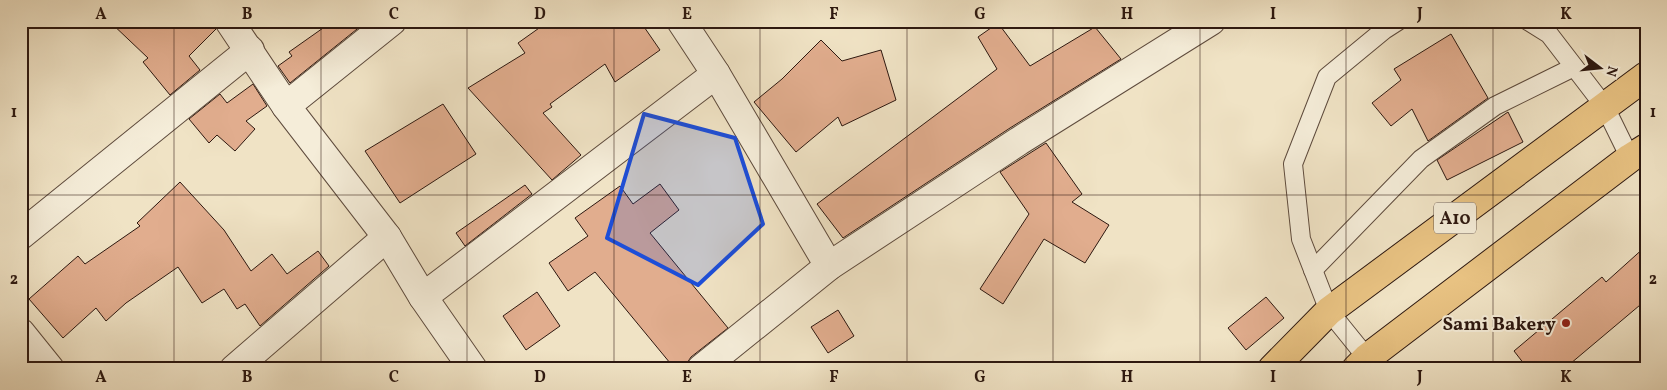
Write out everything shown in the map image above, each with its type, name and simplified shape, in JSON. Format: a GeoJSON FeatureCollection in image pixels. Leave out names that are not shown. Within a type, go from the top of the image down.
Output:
{"type":"FeatureCollection","features":[{"type":"Feature","properties":{"kind":"highway","name":"A10"},"geometry":{"type":"LineString","coordinates":[[1272,369],[1329,312],[1646,76]]}},
{"type":"Feature","properties":{"kind":"highway"},"geometry":{"type":"LineString","coordinates":[[1362,363],[1638,153]]}},
{"type":"Feature","properties":{"kind":"street"},"geometry":{"type":"LineString","coordinates":[[229,21],[286,106],[387,237],[423,297],[472,368]]}},
{"type":"Feature","properties":{"kind":"street"},"geometry":{"type":"LineString","coordinates":[[286,106],[392,21]]}},
{"type":"Feature","properties":{"kind":"street"},"geometry":{"type":"LineString","coordinates":[[681,21],[716,74],[829,266]]}},
{"type":"Feature","properties":{"kind":"street"},"geometry":{"type":"LineString","coordinates":[[701,369],[829,266],[1019,141],[1211,21]]}},
{"type":"Feature","properties":{"kind":"street"},"geometry":{"type":"LineString","coordinates":[[21,235],[250,50]]}},
{"type":"Feature","properties":{"kind":"street"},"geometry":{"type":"LineString","coordinates":[[423,297],[716,74]]}},
{"type":"Feature","properties":{"kind":"street"},"geometry":{"type":"LineString","coordinates":[[234,369],[387,237]]}},
{"type":"Feature","properties":{"kind":"street"},"geometry":{"type":"LineString","coordinates":[[21,333],[50,369]]}},
{"type":"Feature","properties":{"kind":"lane"},"geometry":{"type":"LineString","coordinates":[[1362,363],[1329,312],[1301,239],[1293,164],[1327,77],[1384,30],[1398,21]]}},
{"type":"Feature","properties":{"kind":"lane"},"geometry":{"type":"LineString","coordinates":[[1528,21],[1549,34],[1638,153]]}},
{"type":"Feature","properties":{"kind":"lane"},"geometry":{"type":"LineString","coordinates":[[1313,270],[1421,159],[1494,106],[1574,67]]}},
{"type":"Feature","properties":{"kind":"highlighted area"},"geometry":{"type":"Polygon","coordinates":[[[644,114],[735,138],[763,224],[698,285],[607,238],[644,114]]]}},
{"type":"Feature","properties":{"kind":"building"},"geometry":{"type":"Polygon","coordinates":[[[109,21],[214,21],[216,29],[189,56],[200,70],[170,95],[143,62],[148,58],[109,21]]]}},
{"type":"Feature","properties":{"kind":"building"},"geometry":{"type":"Polygon","coordinates":[[[333,21],[367,21],[290,83],[278,66],[292,56],[289,52],[333,21]]]}},
{"type":"Feature","properties":{"kind":"building"},"geometry":{"type":"Polygon","coordinates":[[[549,21],[640,21],[660,50],[615,82],[605,64],[550,104],[552,107],[543,113],[581,155],[552,180],[468,88],[525,53],[518,43],[549,21]]]}},
{"type":"Feature","properties":{"kind":"building"},"geometry":{"type":"Polygon","coordinates":[[[998,23],[1030,66],[1095,27],[1121,59],[1010,128],[843,238],[817,204],[997,69],[978,37],[998,23]]]}},
{"type":"Feature","properties":{"kind":"building"},"geometry":{"type":"Polygon","coordinates":[[[1451,34],[1488,98],[1428,141],[1412,109],[1391,126],[1372,103],[1401,80],[1394,69],[1451,34]]]}},
{"type":"Feature","properties":{"kind":"building"},"geometry":{"type":"Polygon","coordinates":[[[821,40],[842,61],[881,50],[896,100],[842,126],[838,117],[796,152],[754,102],[782,79],[821,40]]]}},
{"type":"Feature","properties":{"kind":"building"},"geometry":{"type":"Polygon","coordinates":[[[253,84],[267,106],[246,121],[255,129],[235,151],[217,135],[209,143],[189,119],[220,94],[227,103],[253,84]]]}},
{"type":"Feature","properties":{"kind":"building"},"geometry":{"type":"Polygon","coordinates":[[[443,104],[476,154],[400,203],[365,151],[443,104]]]}},
{"type":"Feature","properties":{"kind":"building"},"geometry":{"type":"Polygon","coordinates":[[[1508,112],[1523,142],[1447,180],[1437,160],[1508,112]]]}},
{"type":"Feature","properties":{"kind":"building"},"geometry":{"type":"Polygon","coordinates":[[[1046,143],[1082,194],[1072,202],[1109,225],[1085,263],[1044,239],[1003,304],[980,289],[1029,214],[1000,172],[1046,143]]]}},
{"type":"Feature","properties":{"kind":"building"},"geometry":{"type":"Polygon","coordinates":[[[180,182],[224,230],[251,271],[272,254],[287,274],[318,251],[329,266],[260,326],[245,304],[237,309],[224,289],[202,303],[178,267],[126,303],[106,321],[96,308],[63,338],[29,299],[78,256],[85,264],[140,226],[137,223],[180,182]]]}},
{"type":"Feature","properties":{"kind":"building"},"geometry":{"type":"Polygon","coordinates":[[[660,184],[679,210],[650,233],[728,328],[691,357],[686,369],[675,369],[595,272],[568,291],[549,263],[588,236],[575,218],[620,186],[633,204],[660,184]]]}},
{"type":"Feature","properties":{"kind":"building"},"geometry":{"type":"Polygon","coordinates":[[[525,185],[532,194],[465,246],[456,233],[525,185]]]}},
{"type":"Feature","properties":{"kind":"building"},"geometry":{"type":"Polygon","coordinates":[[[1646,246],[1646,300],[1564,369],[1528,369],[1514,351],[1602,277],[1606,282],[1646,246]]]}},
{"type":"Feature","properties":{"kind":"building"},"geometry":{"type":"Polygon","coordinates":[[[537,292],[560,326],[526,350],[503,316],[537,292]]]}},
{"type":"Feature","properties":{"kind":"building"},"geometry":{"type":"Polygon","coordinates":[[[1266,297],[1284,318],[1246,350],[1228,328],[1266,297]]]}},
{"type":"Feature","properties":{"kind":"building"},"geometry":{"type":"Polygon","coordinates":[[[838,310],[854,336],[828,353],[811,327],[838,310]]]}},
{"type":"Feature","properties":{"kind":"place","name":"Sami Bakery"},"geometry":{"type":"Point","coordinates":[1566,323]}}]}
